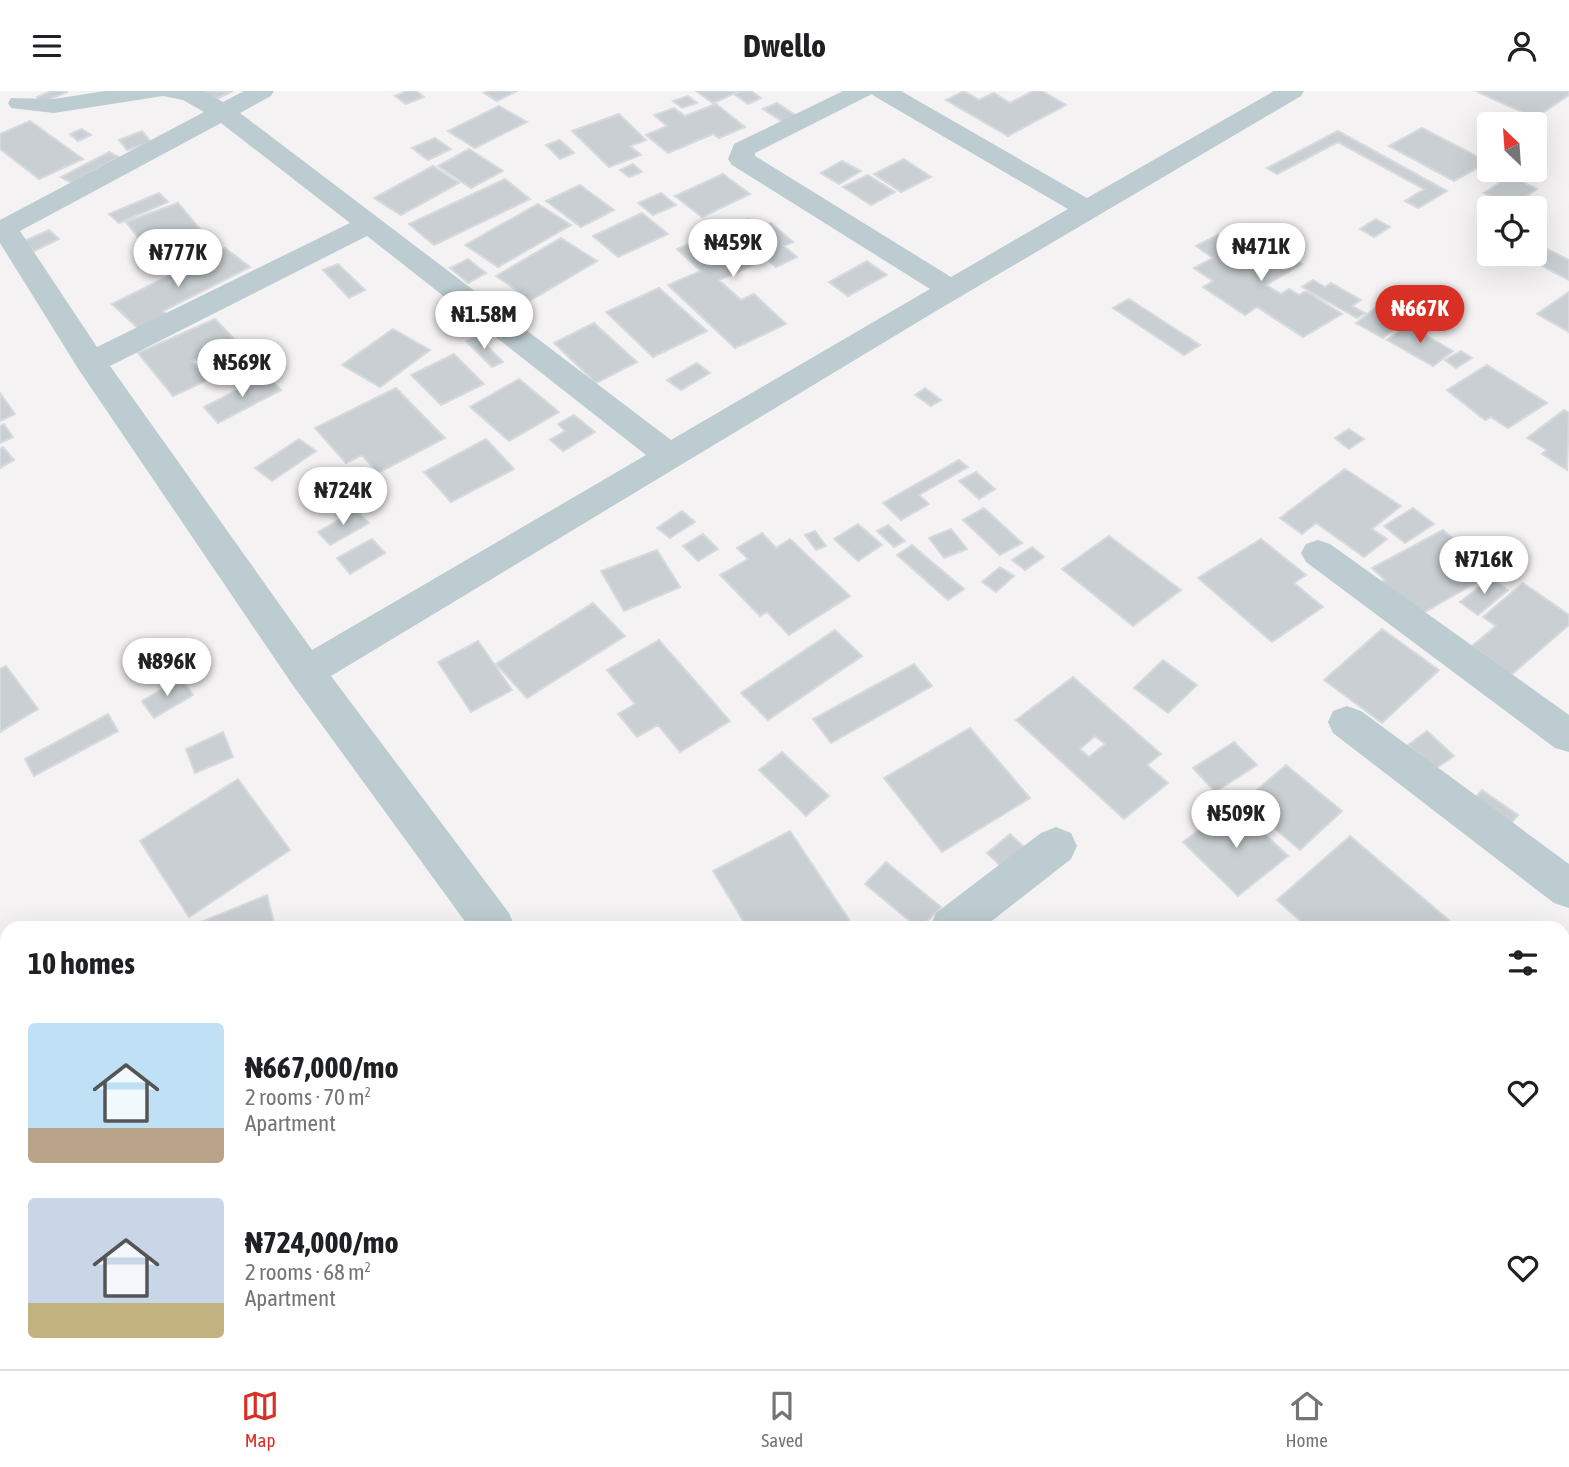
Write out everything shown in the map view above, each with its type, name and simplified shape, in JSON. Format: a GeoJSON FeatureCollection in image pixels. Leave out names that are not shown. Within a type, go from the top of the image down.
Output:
{"type":"FeatureCollection","features":[{"type":"Feature","properties":{"kind":"street"},"geometry":{"type":"LineString","coordinates":[[20,103],[54,106],[154,91]]}},
{"type":"Feature","properties":{"kind":"street"},"geometry":{"type":"LineString","coordinates":[[172,91],[189,93],[223,112],[671,457]]}},
{"type":"Feature","properties":{"kind":"street"},"geometry":{"type":"LineString","coordinates":[[262,91],[3,230],[90,362],[305,673],[490,921]]}},
{"type":"Feature","properties":{"kind":"street"},"geometry":{"type":"LineString","coordinates":[[862,91],[743,149],[741,159],[948,288]]}},
{"type":"Feature","properties":{"kind":"street"},"geometry":{"type":"LineString","coordinates":[[883,91],[1085,208]]}},
{"type":"Feature","properties":{"kind":"street"},"geometry":{"type":"LineString","coordinates":[[305,673],[671,457],[948,288],[1292,91]]}},
{"type":"Feature","properties":{"kind":"street"},"geometry":{"type":"LineString","coordinates":[[90,362],[370,224]]}},
{"type":"Feature","properties":{"kind":"street"},"geometry":{"type":"LineString","coordinates":[[1318,553],[1569,736]]}},
{"type":"Feature","properties":{"kind":"street"},"geometry":{"type":"LineString","coordinates":[[1347,722],[1569,889]]}},
{"type":"Feature","properties":{"kind":"street"},"geometry":{"type":"LineString","coordinates":[[959,921],[1056,846]]}},
{"type":"Feature","properties":{"kind":"building"},"geometry":{"type":"Polygon","coordinates":[[[51,91],[67,92],[44,102],[37,97],[51,91]]]}},
{"type":"Feature","properties":{"kind":"building"},"geometry":{"type":"Polygon","coordinates":[[[189,91],[233,91],[211,102],[189,91]]]}},
{"type":"Feature","properties":{"kind":"building"},"geometry":{"type":"Polygon","coordinates":[[[416,91],[424,97],[406,104],[395,96],[416,91]]]}},
{"type":"Feature","properties":{"kind":"building"},"geometry":{"type":"Polygon","coordinates":[[[517,91],[497,101],[484,93],[517,91]]]}},
{"type":"Feature","properties":{"kind":"building"},"geometry":{"type":"Polygon","coordinates":[[[696,91],[740,91],[713,103],[696,91]]]}},
{"type":"Feature","properties":{"kind":"building"},"geometry":{"type":"Polygon","coordinates":[[[751,91],[761,98],[748,104],[734,94],[751,91]]]}},
{"type":"Feature","properties":{"kind":"building"},"geometry":{"type":"Polygon","coordinates":[[[964,91],[979,100],[994,93],[1010,103],[1033,91],[1042,91],[1066,105],[1008,136],[946,100],[964,91]]]}},
{"type":"Feature","properties":{"kind":"building"},"geometry":{"type":"Polygon","coordinates":[[[1476,91],[1569,91],[1569,95],[1544,112],[1522,112],[1476,91]]]}},
{"type":"Feature","properties":{"kind":"building"},"geometry":{"type":"Polygon","coordinates":[[[688,96],[697,103],[682,108],[673,101],[688,96]]]}},
{"type":"Feature","properties":{"kind":"building"},"geometry":{"type":"Polygon","coordinates":[[[777,103],[797,116],[783,122],[763,109],[777,103]]]}},
{"type":"Feature","properties":{"kind":"building"},"geometry":{"type":"Polygon","coordinates":[[[716,104],[745,127],[719,138],[713,134],[668,153],[646,135],[667,126],[654,115],[674,108],[685,116],[716,104]]]}},
{"type":"Feature","properties":{"kind":"building"},"geometry":{"type":"Polygon","coordinates":[[[499,106],[527,122],[475,148],[448,131],[499,106]]]}},
{"type":"Feature","properties":{"kind":"building"},"geometry":{"type":"Polygon","coordinates":[[[619,114],[646,140],[630,146],[641,155],[609,167],[572,131],[619,114]]]}},
{"type":"Feature","properties":{"kind":"building"},"geometry":{"type":"Polygon","coordinates":[[[30,121],[83,159],[39,179],[0,149],[0,134],[30,121]]]}},
{"type":"Feature","properties":{"kind":"building"},"geometry":{"type":"Polygon","coordinates":[[[1422,128],[1477,156],[1477,168],[1454,181],[1389,146],[1422,128]]]}},
{"type":"Feature","properties":{"kind":"building"},"geometry":{"type":"Polygon","coordinates":[[[82,129],[91,135],[78,141],[70,134],[82,129]]]}},
{"type":"Feature","properties":{"kind":"building"},"geometry":{"type":"Polygon","coordinates":[[[142,131],[151,142],[127,150],[119,140],[142,131]]]}},
{"type":"Feature","properties":{"kind":"building"},"geometry":{"type":"Polygon","coordinates":[[[1338,131],[1447,191],[1418,208],[1405,201],[1424,189],[1338,142],[1277,174],[1267,168],[1338,131]]]}},
{"type":"Feature","properties":{"kind":"building"},"geometry":{"type":"Polygon","coordinates":[[[435,138],[451,149],[428,160],[412,148],[435,138]]]}},
{"type":"Feature","properties":{"kind":"building"},"geometry":{"type":"Polygon","coordinates":[[[560,140],[574,153],[560,159],[546,145],[560,140]]]}},
{"type":"Feature","properties":{"kind":"building"},"geometry":{"type":"Polygon","coordinates":[[[469,149],[503,171],[471,188],[438,166],[469,149]]]}},
{"type":"Feature","properties":{"kind":"building"},"geometry":{"type":"Polygon","coordinates":[[[109,152],[119,157],[72,183],[61,177],[109,152]]]}},
{"type":"Feature","properties":{"kind":"building"},"geometry":{"type":"Polygon","coordinates":[[[904,159],[931,177],[901,192],[874,174],[904,159]]]}},
{"type":"Feature","properties":{"kind":"building"},"geometry":{"type":"Polygon","coordinates":[[[842,161],[861,171],[839,184],[821,173],[842,161]]]}},
{"type":"Feature","properties":{"kind":"building"},"geometry":{"type":"Polygon","coordinates":[[[633,164],[642,172],[629,177],[620,170],[633,164]]]}},
{"type":"Feature","properties":{"kind":"building"},"geometry":{"type":"Polygon","coordinates":[[[433,166],[459,183],[401,215],[374,198],[433,166]]]}},
{"type":"Feature","properties":{"kind":"building"},"geometry":{"type":"Polygon","coordinates":[[[723,174],[750,194],[702,217],[675,196],[723,174]]]}},
{"type":"Feature","properties":{"kind":"building"},"geometry":{"type":"Polygon","coordinates":[[[868,175],[895,192],[871,205],[843,187],[868,175]]]}},
{"type":"Feature","properties":{"kind":"building"},"geometry":{"type":"Polygon","coordinates":[[[505,179],[530,199],[434,245],[409,224],[505,179]]]}},
{"type":"Feature","properties":{"kind":"building"},"geometry":{"type":"Polygon","coordinates":[[[1501,182],[1522,182],[1537,189],[1527,196],[1490,196],[1484,193],[1501,182]]]}},
{"type":"Feature","properties":{"kind":"building"},"geometry":{"type":"Polygon","coordinates":[[[580,185],[614,210],[581,227],[546,201],[580,185]]]}},
{"type":"Feature","properties":{"kind":"building"},"geometry":{"type":"Polygon","coordinates":[[[159,193],[168,202],[119,223],[109,214],[159,193]]]}},
{"type":"Feature","properties":{"kind":"building"},"geometry":{"type":"Polygon","coordinates":[[[661,193],[676,205],[653,215],[638,203],[661,193]]]}},
{"type":"Feature","properties":{"kind":"building"},"geometry":{"type":"Polygon","coordinates":[[[178,203],[217,249],[167,269],[154,252],[170,246],[159,233],[140,240],[126,222],[178,203]]]}},
{"type":"Feature","properties":{"kind":"building"},"geometry":{"type":"Polygon","coordinates":[[[538,204],[571,225],[498,267],[465,245],[538,204]]]}},
{"type":"Feature","properties":{"kind":"building"},"geometry":{"type":"Polygon","coordinates":[[[642,213],[668,234],[618,257],[593,236],[642,213]]]}},
{"type":"Feature","properties":{"kind":"building"},"geometry":{"type":"Polygon","coordinates":[[[748,219],[760,229],[771,223],[793,242],[784,246],[797,257],[776,267],[767,259],[719,280],[741,300],[754,294],[786,324],[735,348],[668,285],[701,271],[677,249],[748,219]]]}},
{"type":"Feature","properties":{"kind":"building"},"geometry":{"type":"Polygon","coordinates":[[[1376,219],[1390,227],[1374,237],[1360,229],[1376,219]]]}},
{"type":"Feature","properties":{"kind":"building"},"geometry":{"type":"Polygon","coordinates":[[[49,230],[59,239],[34,251],[24,241],[49,230]]]}},
{"type":"Feature","properties":{"kind":"building"},"geometry":{"type":"Polygon","coordinates":[[[1255,234],[1302,264],[1266,285],[1281,294],[1289,289],[1299,295],[1306,291],[1342,314],[1303,337],[1257,307],[1245,315],[1203,287],[1213,281],[1194,268],[1213,258],[1196,246],[1218,235],[1234,246],[1255,234]]]}},
{"type":"Feature","properties":{"kind":"building"},"geometry":{"type":"Polygon","coordinates":[[[561,238],[597,261],[531,300],[496,276],[561,238]]]}},
{"type":"Feature","properties":{"kind":"building"},"geometry":{"type":"Polygon","coordinates":[[[225,248],[250,267],[163,311],[172,319],[143,333],[112,304],[225,248]]]}},
{"type":"Feature","properties":{"kind":"building"},"geometry":{"type":"Polygon","coordinates":[[[1547,249],[1569,260],[1569,280],[1542,266],[1547,266],[1547,249]]]}},
{"type":"Feature","properties":{"kind":"building"},"geometry":{"type":"Polygon","coordinates":[[[468,259],[486,273],[468,283],[450,268],[468,259]]]}},
{"type":"Feature","properties":{"kind":"building"},"geometry":{"type":"Polygon","coordinates":[[[867,261],[887,275],[848,296],[829,282],[867,261]]]}},
{"type":"Feature","properties":{"kind":"building"},"geometry":{"type":"Polygon","coordinates":[[[338,264],[365,290],[349,298],[323,270],[338,264]]]}},
{"type":"Feature","properties":{"kind":"building"},"geometry":{"type":"Polygon","coordinates":[[[1313,280],[1325,287],[1331,283],[1361,300],[1352,306],[1365,313],[1357,318],[1302,287],[1313,280]]]}},
{"type":"Feature","properties":{"kind":"building"},"geometry":{"type":"Polygon","coordinates":[[[659,288],[707,331],[653,357],[606,312],[659,288]]]}},
{"type":"Feature","properties":{"kind":"building"},"geometry":{"type":"Polygon","coordinates":[[[1569,292],[1569,332],[1537,314],[1569,292]]]}},
{"type":"Feature","properties":{"kind":"building"},"geometry":{"type":"Polygon","coordinates":[[[1129,299],[1200,345],[1184,355],[1113,308],[1129,299]]]}},
{"type":"Feature","properties":{"kind":"building"},"geometry":{"type":"Polygon","coordinates":[[[1375,308],[1402,322],[1383,338],[1356,323],[1375,308]]]}},
{"type":"Feature","properties":{"kind":"building"},"geometry":{"type":"Polygon","coordinates":[[[215,319],[236,341],[192,361],[208,380],[173,396],[138,353],[215,319]]]}},
{"type":"Feature","properties":{"kind":"building"},"geometry":{"type":"Polygon","coordinates":[[[594,323],[637,362],[596,383],[554,343],[594,323]]]}},
{"type":"Feature","properties":{"kind":"building"},"geometry":{"type":"Polygon","coordinates":[[[1408,325],[1453,351],[1433,366],[1387,340],[1408,325]]]}},
{"type":"Feature","properties":{"kind":"building"},"geometry":{"type":"Polygon","coordinates":[[[393,329],[430,350],[380,387],[342,365],[393,329]]]}},
{"type":"Feature","properties":{"kind":"building"},"geometry":{"type":"Polygon","coordinates":[[[477,336],[503,362],[492,367],[466,341],[477,336]]]}},
{"type":"Feature","properties":{"kind":"building"},"geometry":{"type":"Polygon","coordinates":[[[1461,351],[1472,358],[1456,368],[1445,360],[1461,351]]]}},
{"type":"Feature","properties":{"kind":"building"},"geometry":{"type":"Polygon","coordinates":[[[454,354],[484,384],[441,405],[411,375],[454,354]]]}},
{"type":"Feature","properties":{"kind":"building"},"geometry":{"type":"Polygon","coordinates":[[[697,363],[710,373],[681,390],[667,380],[697,363]]]}},
{"type":"Feature","properties":{"kind":"building"},"geometry":{"type":"Polygon","coordinates":[[[1487,365],[1547,403],[1508,428],[1491,417],[1485,420],[1447,390],[1487,365]]]}},
{"type":"Feature","properties":{"kind":"building"},"geometry":{"type":"Polygon","coordinates":[[[266,375],[281,390],[218,423],[204,407],[266,375]]]}},
{"type":"Feature","properties":{"kind":"building"},"geometry":{"type":"Polygon","coordinates":[[[519,379],[559,412],[509,441],[470,407],[519,379]]]}},
{"type":"Feature","properties":{"kind":"building"},"geometry":{"type":"Polygon","coordinates":[[[396,388],[445,438],[378,473],[362,455],[346,463],[315,428],[396,388]]]}},
{"type":"Feature","properties":{"kind":"building"},"geometry":{"type":"Polygon","coordinates":[[[925,388],[941,400],[931,406],[915,395],[925,388]]]}},
{"type":"Feature","properties":{"kind":"building"},"geometry":{"type":"Polygon","coordinates":[[[0,393],[15,414],[0,421],[0,393]]]}},
{"type":"Feature","properties":{"kind":"building"},"geometry":{"type":"Polygon","coordinates":[[[1564,410],[1569,413],[1567,470],[1542,454],[1547,450],[1527,438],[1564,410]]]}},
{"type":"Feature","properties":{"kind":"building"},"geometry":{"type":"Polygon","coordinates":[[[574,415],[595,432],[563,451],[550,440],[565,431],[558,424],[574,415]]]}},
{"type":"Feature","properties":{"kind":"building"},"geometry":{"type":"Polygon","coordinates":[[[4,424],[13,437],[0,443],[0,426],[4,424]]]}},
{"type":"Feature","properties":{"kind":"building"},"geometry":{"type":"Polygon","coordinates":[[[1349,429],[1364,439],[1349,449],[1335,438],[1349,429]]]}},
{"type":"Feature","properties":{"kind":"building"},"geometry":{"type":"Polygon","coordinates":[[[299,439],[316,451],[272,481],[255,468],[299,439]]]}},
{"type":"Feature","properties":{"kind":"building"},"geometry":{"type":"Polygon","coordinates":[[[486,439],[514,469],[451,502],[424,472],[486,439]]]}},
{"type":"Feature","properties":{"kind":"building"},"geometry":{"type":"Polygon","coordinates":[[[3,447],[14,460],[0,468],[0,449],[3,447]]]}},
{"type":"Feature","properties":{"kind":"building"},"geometry":{"type":"Polygon","coordinates":[[[959,460],[968,467],[919,495],[929,504],[901,520],[883,503],[959,460]]]}},
{"type":"Feature","properties":{"kind":"building"},"geometry":{"type":"Polygon","coordinates":[[[1345,469],[1401,506],[1372,529],[1387,539],[1364,557],[1316,523],[1302,534],[1280,518],[1345,469]]]}},
{"type":"Feature","properties":{"kind":"building"},"geometry":{"type":"Polygon","coordinates":[[[976,472],[995,489],[979,499],[959,481],[976,472]]]}},
{"type":"Feature","properties":{"kind":"building"},"geometry":{"type":"Polygon","coordinates":[[[984,508],[1022,543],[1000,555],[963,520],[984,508]]]}},
{"type":"Feature","properties":{"kind":"building"},"geometry":{"type":"Polygon","coordinates":[[[1413,508],[1434,524],[1405,543],[1384,526],[1413,508]]]}},
{"type":"Feature","properties":{"kind":"building"},"geometry":{"type":"Polygon","coordinates":[[[356,510],[369,523],[330,545],[318,532],[356,510]]]}},
{"type":"Feature","properties":{"kind":"building"},"geometry":{"type":"Polygon","coordinates":[[[682,511],[695,522],[670,538],[657,528],[682,511]]]}},
{"type":"Feature","properties":{"kind":"building"},"geometry":{"type":"Polygon","coordinates":[[[858,524],[882,545],[858,561],[834,539],[858,524]]]}},
{"type":"Feature","properties":{"kind":"building"},"geometry":{"type":"Polygon","coordinates":[[[888,525],[905,541],[894,547],[877,531],[888,525]]]}},
{"type":"Feature","properties":{"kind":"building"},"geometry":{"type":"Polygon","coordinates":[[[951,529],[967,549],[944,558],[929,538],[951,529]]]}},
{"type":"Feature","properties":{"kind":"building"},"geometry":{"type":"Polygon","coordinates":[[[1443,530],[1494,572],[1423,613],[1374,586],[1385,580],[1372,568],[1443,530]]]}},
{"type":"Feature","properties":{"kind":"building"},"geometry":{"type":"Polygon","coordinates":[[[815,531],[826,546],[816,550],[805,535],[815,531]]]}},
{"type":"Feature","properties":{"kind":"building"},"geometry":{"type":"Polygon","coordinates":[[[762,533],[776,548],[790,539],[850,596],[789,635],[767,612],[760,616],[720,575],[748,559],[737,548],[762,533]]]}},
{"type":"Feature","properties":{"kind":"building"},"geometry":{"type":"Polygon","coordinates":[[[703,534],[718,549],[698,561],[683,546],[703,534]]]}},
{"type":"Feature","properties":{"kind":"building"},"geometry":{"type":"Polygon","coordinates":[[[1109,536],[1181,590],[1133,626],[1062,569],[1109,536]]]}},
{"type":"Feature","properties":{"kind":"building"},"geometry":{"type":"Polygon","coordinates":[[[372,539],[385,553],[350,574],[337,558],[372,539]]]}},
{"type":"Feature","properties":{"kind":"building"},"geometry":{"type":"Polygon","coordinates":[[[1261,539],[1306,575],[1294,583],[1323,607],[1272,642],[1198,578],[1261,539]]]}},
{"type":"Feature","properties":{"kind":"building"},"geometry":{"type":"Polygon","coordinates":[[[912,545],[964,589],[948,600],[897,555],[912,545]]]}},
{"type":"Feature","properties":{"kind":"building"},"geometry":{"type":"Polygon","coordinates":[[[1032,547],[1044,557],[1025,570],[1012,560],[1032,547]]]}},
{"type":"Feature","properties":{"kind":"building"},"geometry":{"type":"Polygon","coordinates":[[[657,550],[680,587],[624,611],[601,571],[657,550]]]}},
{"type":"Feature","properties":{"kind":"building"},"geometry":{"type":"Polygon","coordinates":[[[1000,567],[1014,576],[996,592],[982,582],[1000,567]]]}},
{"type":"Feature","properties":{"kind":"building"},"geometry":{"type":"Polygon","coordinates":[[[1491,578],[1508,590],[1478,615],[1460,602],[1491,578]]]}},
{"type":"Feature","properties":{"kind":"building"},"geometry":{"type":"Polygon","coordinates":[[[1523,583],[1569,615],[1569,625],[1511,675],[1472,646],[1496,626],[1483,617],[1523,583]]]}},
{"type":"Feature","properties":{"kind":"building"},"geometry":{"type":"Polygon","coordinates":[[[593,603],[625,636],[527,698],[496,664],[593,603]]]}},
{"type":"Feature","properties":{"kind":"building"},"geometry":{"type":"Polygon","coordinates":[[[1382,629],[1439,670],[1382,723],[1324,680],[1382,629]]]}},
{"type":"Feature","properties":{"kind":"building"},"geometry":{"type":"Polygon","coordinates":[[[835,630],[862,656],[768,720],[741,693],[835,630]]]}},
{"type":"Feature","properties":{"kind":"building"},"geometry":{"type":"Polygon","coordinates":[[[659,640],[730,721],[680,752],[658,725],[637,737],[618,714],[635,704],[607,670],[659,640]]]}},
{"type":"Feature","properties":{"kind":"building"},"geometry":{"type":"Polygon","coordinates":[[[478,641],[512,690],[471,712],[438,662],[478,641]]]}},
{"type":"Feature","properties":{"kind":"building"},"geometry":{"type":"Polygon","coordinates":[[[1163,660],[1197,685],[1168,713],[1134,688],[1163,660]]]}},
{"type":"Feature","properties":{"kind":"building"},"geometry":{"type":"Polygon","coordinates":[[[914,664],[932,686],[831,743],[813,719],[914,664]]]}},
{"type":"Feature","properties":{"kind":"building"},"geometry":{"type":"Polygon","coordinates":[[[6,666],[38,709],[0,732],[0,669],[6,666]]]}},
{"type":"Feature","properties":{"kind":"building"},"geometry":{"type":"Polygon","coordinates":[[[1073,677],[1161,754],[1147,765],[1168,783],[1124,819],[1016,720],[1073,677]],[[1095,736],[1080,749],[1089,757],[1105,744],[1095,736]]]}},
{"type":"Feature","properties":{"kind":"building"},"geometry":{"type":"Polygon","coordinates":[[[181,678],[193,695],[154,718],[142,701],[181,678]]]}},
{"type":"Feature","properties":{"kind":"building"},"geometry":{"type":"Polygon","coordinates":[[[108,714],[118,731],[34,776],[25,759],[108,714]]]}},
{"type":"Feature","properties":{"kind":"building"},"geometry":{"type":"Polygon","coordinates":[[[970,728],[1030,798],[942,852],[884,778],[970,728]]]}},
{"type":"Feature","properties":{"kind":"building"},"geometry":{"type":"Polygon","coordinates":[[[1427,731],[1454,756],[1435,769],[1408,745],[1427,731]]]}},
{"type":"Feature","properties":{"kind":"building"},"geometry":{"type":"Polygon","coordinates":[[[223,732],[233,757],[195,773],[186,749],[223,732]]]}},
{"type":"Feature","properties":{"kind":"building"},"geometry":{"type":"Polygon","coordinates":[[[1234,742],[1257,765],[1215,792],[1193,768],[1234,742]]]}},
{"type":"Feature","properties":{"kind":"building"},"geometry":{"type":"Polygon","coordinates":[[[782,752],[829,796],[806,816],[759,770],[782,752]]]}},
{"type":"Feature","properties":{"kind":"building"},"geometry":{"type":"Polygon","coordinates":[[[1286,765],[1342,811],[1300,850],[1243,802],[1286,765]]]}},
{"type":"Feature","properties":{"kind":"building"},"geometry":{"type":"Polygon","coordinates":[[[238,779],[290,850],[189,917],[140,841],[238,779]]]}},
{"type":"Feature","properties":{"kind":"building"},"geometry":{"type":"Polygon","coordinates":[[[1482,790],[1518,815],[1506,830],[1470,804],[1482,790]]]}},
{"type":"Feature","properties":{"kind":"building"},"geometry":{"type":"Polygon","coordinates":[[[1233,804],[1288,856],[1238,896],[1183,842],[1233,804]]]}},
{"type":"Feature","properties":{"kind":"building"},"geometry":{"type":"Polygon","coordinates":[[[790,831],[850,921],[743,921],[713,871],[790,831]]]}},
{"type":"Feature","properties":{"kind":"building"},"geometry":{"type":"Polygon","coordinates":[[[1010,834],[1034,856],[1011,876],[987,853],[1010,834]]]}},
{"type":"Feature","properties":{"kind":"building"},"geometry":{"type":"Polygon","coordinates":[[[1350,836],[1450,921],[1300,921],[1277,900],[1350,836]]]}},
{"type":"Feature","properties":{"kind":"building"},"geometry":{"type":"Polygon","coordinates":[[[886,862],[941,907],[928,921],[910,921],[865,884],[886,862]]]}},
{"type":"Feature","properties":{"kind":"building"},"geometry":{"type":"Polygon","coordinates":[[[267,895],[274,921],[204,921],[267,895]]]}}]}
